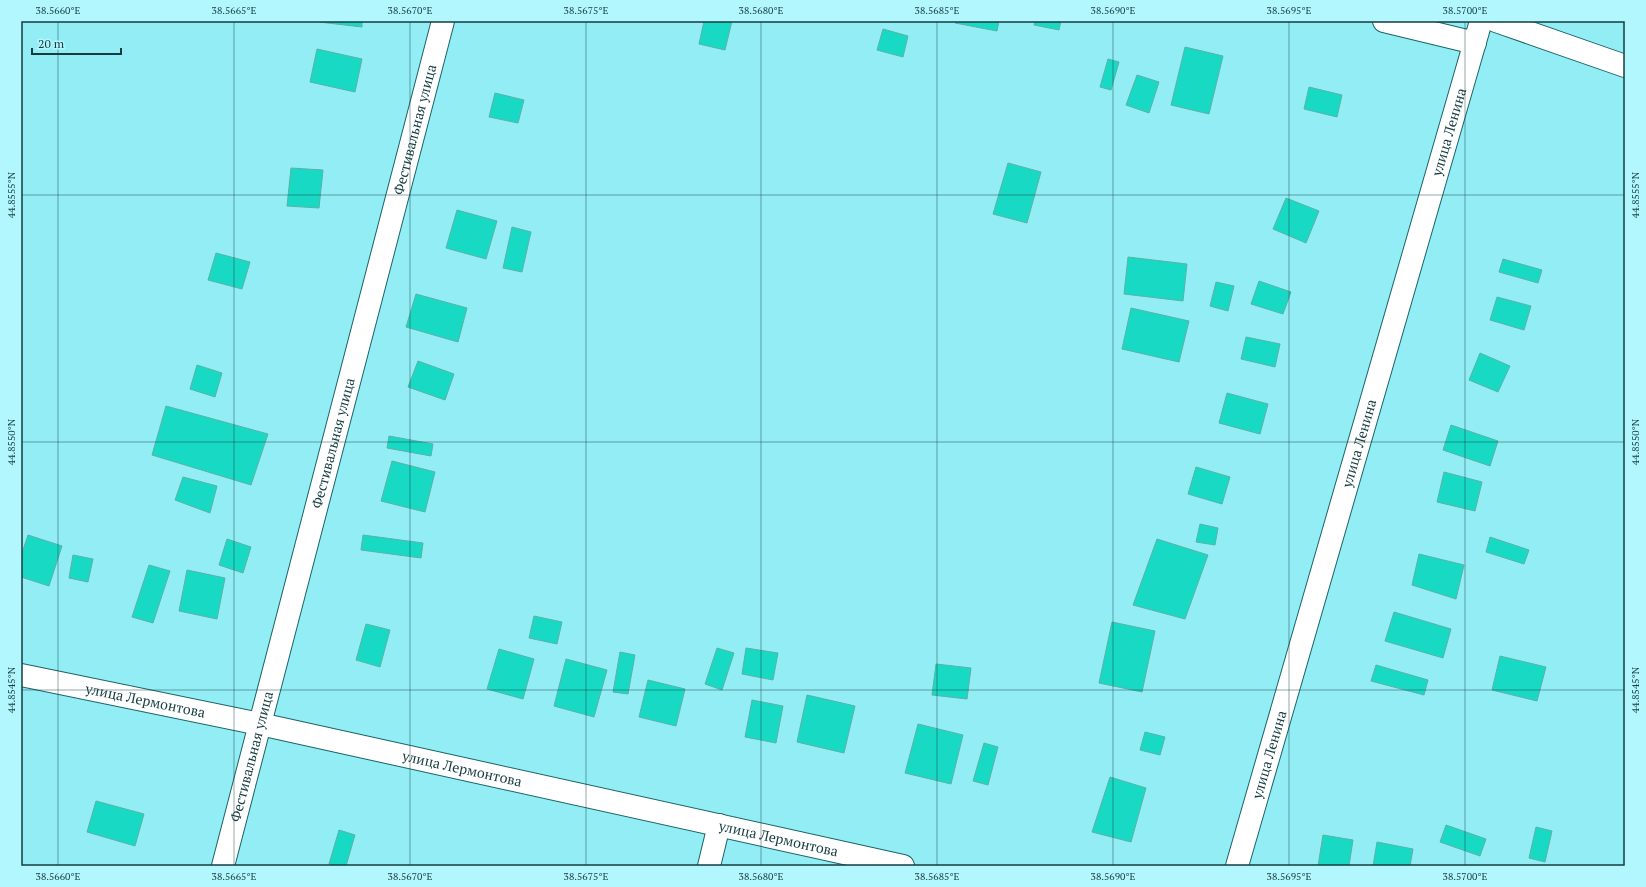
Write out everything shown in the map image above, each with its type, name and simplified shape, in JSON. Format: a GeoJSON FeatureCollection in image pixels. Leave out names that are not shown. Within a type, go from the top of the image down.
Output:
{"type":"FeatureCollection","features":[{"type":"Feature","properties":{"kind":"street","name":"Фестивальная улица"},"geometry":{"type":"LineString","coordinates":[[223,866],[443,21]]}},
{"type":"Feature","properties":{"kind":"street"},"geometry":{"type":"LineString","coordinates":[[1384,21],[1474,43]]}},
{"type":"Feature","properties":{"kind":"street","name":"улица Ленина"},"geometry":{"type":"LineString","coordinates":[[1237,866],[1481,21]]}},
{"type":"Feature","properties":{"kind":"street"},"geometry":{"type":"LineString","coordinates":[[1496,21],[1625,66]]}},
{"type":"Feature","properties":{"kind":"street","name":"улица Лермонтова"},"geometry":{"type":"LineString","coordinates":[[21,675],[260,724],[903,866]]}},
{"type":"Feature","properties":{"kind":"street"},"geometry":{"type":"LineString","coordinates":[[710,866],[719,826]]}},
{"type":"Feature","properties":{"kind":"building"},"geometry":{"type":"Polygon","coordinates":[[[362,21],[362,27],[319,22],[362,21]]]}},
{"type":"Feature","properties":{"kind":"building"},"geometry":{"type":"Polygon","coordinates":[[[704,21],[732,21],[725,50],[699,44],[704,21]]]}},
{"type":"Feature","properties":{"kind":"building"},"geometry":{"type":"Polygon","coordinates":[[[956,21],[999,21],[997,31],[955,23],[956,21]]]}},
{"type":"Feature","properties":{"kind":"building"},"geometry":{"type":"Polygon","coordinates":[[[1035,21],[1061,21],[1059,30],[1034,25],[1035,21]]]}},
{"type":"Feature","properties":{"kind":"building"},"geometry":{"type":"Polygon","coordinates":[[[883,29],[908,36],[903,57],[877,50],[883,29]]]}},
{"type":"Feature","properties":{"kind":"building"},"geometry":{"type":"Polygon","coordinates":[[[1185,47],[1223,56],[1209,114],[1171,105],[1185,47]]]}},
{"type":"Feature","properties":{"kind":"building"},"geometry":{"type":"Polygon","coordinates":[[[317,49],[362,59],[355,92],[310,82],[317,49]]]}},
{"type":"Feature","properties":{"kind":"building"},"geometry":{"type":"Polygon","coordinates":[[[1108,59],[1119,62],[1111,90],[1100,87],[1108,59]]]}},
{"type":"Feature","properties":{"kind":"building"},"geometry":{"type":"Polygon","coordinates":[[[1137,75],[1159,82],[1149,113],[1126,105],[1137,75]]]}},
{"type":"Feature","properties":{"kind":"building"},"geometry":{"type":"Polygon","coordinates":[[[1309,87],[1342,95],[1337,117],[1304,109],[1309,87]]]}},
{"type":"Feature","properties":{"kind":"building"},"geometry":{"type":"Polygon","coordinates":[[[495,93],[524,100],[518,123],[489,117],[495,93]]]}},
{"type":"Feature","properties":{"kind":"building"},"geometry":{"type":"Polygon","coordinates":[[[1008,163],[1041,172],[1027,223],[993,214],[1008,163]]]}},
{"type":"Feature","properties":{"kind":"building"},"geometry":{"type":"Polygon","coordinates":[[[291,168],[323,170],[319,208],[287,206],[291,168]]]}},
{"type":"Feature","properties":{"kind":"building"},"geometry":{"type":"Polygon","coordinates":[[[1286,198],[1319,211],[1306,243],[1273,229],[1286,198]]]}},
{"type":"Feature","properties":{"kind":"building"},"geometry":{"type":"Polygon","coordinates":[[[457,210],[497,221],[486,259],[446,248],[457,210]]]}},
{"type":"Feature","properties":{"kind":"building"},"geometry":{"type":"Polygon","coordinates":[[[512,227],[531,232],[522,272],[503,268],[512,227]]]}},
{"type":"Feature","properties":{"kind":"building"},"geometry":{"type":"Polygon","coordinates":[[[216,253],[250,262],[242,289],[208,280],[216,253]]]}},
{"type":"Feature","properties":{"kind":"building"},"geometry":{"type":"Polygon","coordinates":[[[1128,257],[1187,264],[1183,301],[1124,294],[1128,257]]]}},
{"type":"Feature","properties":{"kind":"building"},"geometry":{"type":"Polygon","coordinates":[[[1503,259],[1542,270],[1538,283],[1499,272],[1503,259]]]}},
{"type":"Feature","properties":{"kind":"building"},"geometry":{"type":"Polygon","coordinates":[[[1259,281],[1291,292],[1283,314],[1251,304],[1259,281]]]}},
{"type":"Feature","properties":{"kind":"building"},"geometry":{"type":"Polygon","coordinates":[[[1216,282],[1234,286],[1228,311],[1210,306],[1216,282]]]}},
{"type":"Feature","properties":{"kind":"building"},"geometry":{"type":"Polygon","coordinates":[[[416,294],[467,308],[458,342],[406,327],[416,294]]]}},
{"type":"Feature","properties":{"kind":"building"},"geometry":{"type":"Polygon","coordinates":[[[1497,297],[1531,306],[1524,330],[1490,320],[1497,297]]]}},
{"type":"Feature","properties":{"kind":"building"},"geometry":{"type":"Polygon","coordinates":[[[1131,308],[1189,321],[1179,362],[1122,349],[1131,308]]]}},
{"type":"Feature","properties":{"kind":"building"},"geometry":{"type":"Polygon","coordinates":[[[1246,337],[1280,344],[1275,367],[1241,359],[1246,337]]]}},
{"type":"Feature","properties":{"kind":"building"},"geometry":{"type":"Polygon","coordinates":[[[1480,353],[1510,366],[1498,392],[1469,380],[1480,353]]]}},
{"type":"Feature","properties":{"kind":"building"},"geometry":{"type":"Polygon","coordinates":[[[418,361],[454,374],[445,400],[408,387],[418,361]]]}},
{"type":"Feature","properties":{"kind":"building"},"geometry":{"type":"Polygon","coordinates":[[[197,365],[222,373],[215,397],[190,389],[197,365]]]}},
{"type":"Feature","properties":{"kind":"building"},"geometry":{"type":"Polygon","coordinates":[[[1227,393],[1268,404],[1260,434],[1219,423],[1227,393]]]}},
{"type":"Feature","properties":{"kind":"building"},"geometry":{"type":"Polygon","coordinates":[[[166,406],[268,434],[251,485],[152,455],[166,406]]]}},
{"type":"Feature","properties":{"kind":"building"},"geometry":{"type":"Polygon","coordinates":[[[1451,425],[1498,441],[1490,466],[1443,450],[1451,425]]]}},
{"type":"Feature","properties":{"kind":"building"},"geometry":{"type":"Polygon","coordinates":[[[389,436],[433,444],[431,456],[387,448],[389,436]]]}},
{"type":"Feature","properties":{"kind":"building"},"geometry":{"type":"Polygon","coordinates":[[[392,461],[435,472],[425,512],[381,501],[392,461]]]}},
{"type":"Feature","properties":{"kind":"building"},"geometry":{"type":"Polygon","coordinates":[[[1196,467],[1230,477],[1222,504],[1188,494],[1196,467]]]}},
{"type":"Feature","properties":{"kind":"building"},"geometry":{"type":"Polygon","coordinates":[[[1444,472],[1482,482],[1475,511],[1437,502],[1444,472]]]}},
{"type":"Feature","properties":{"kind":"building"},"geometry":{"type":"Polygon","coordinates":[[[183,477],[217,486],[210,513],[175,500],[183,477]]]}},
{"type":"Feature","properties":{"kind":"building"},"geometry":{"type":"Polygon","coordinates":[[[1200,524],[1218,528],[1215,545],[1196,542],[1200,524]]]}},
{"type":"Feature","properties":{"kind":"building"},"geometry":{"type":"Polygon","coordinates":[[[28,535],[62,546],[49,586],[21,577],[21,556],[28,535]]]}},
{"type":"Feature","properties":{"kind":"building"},"geometry":{"type":"Polygon","coordinates":[[[363,535],[423,543],[421,558],[361,550],[363,535]]]}},
{"type":"Feature","properties":{"kind":"building"},"geometry":{"type":"Polygon","coordinates":[[[1490,537],[1529,550],[1524,564],[1486,552],[1490,537]]]}},
{"type":"Feature","properties":{"kind":"building"},"geometry":{"type":"Polygon","coordinates":[[[227,539],[251,547],[243,573],[219,565],[227,539]]]}},
{"type":"Feature","properties":{"kind":"building"},"geometry":{"type":"Polygon","coordinates":[[[1157,539],[1208,555],[1185,619],[1133,605],[1157,539]]]}},
{"type":"Feature","properties":{"kind":"building"},"geometry":{"type":"Polygon","coordinates":[[[1419,554],[1464,565],[1456,599],[1412,585],[1419,554]]]}},
{"type":"Feature","properties":{"kind":"building"},"geometry":{"type":"Polygon","coordinates":[[[73,555],[93,559],[88,582],[69,578],[73,555]]]}},
{"type":"Feature","properties":{"kind":"building"},"geometry":{"type":"Polygon","coordinates":[[[149,565],[170,571],[153,623],[132,617],[149,565]]]}},
{"type":"Feature","properties":{"kind":"building"},"geometry":{"type":"Polygon","coordinates":[[[187,570],[225,578],[217,619],[179,611],[187,570]]]}},
{"type":"Feature","properties":{"kind":"building"},"geometry":{"type":"Polygon","coordinates":[[[1394,612],[1451,629],[1443,658],[1385,641],[1394,612]]]}},
{"type":"Feature","properties":{"kind":"building"},"geometry":{"type":"Polygon","coordinates":[[[534,616],[562,622],[557,644],[529,638],[534,616]]]}},
{"type":"Feature","properties":{"kind":"building"},"geometry":{"type":"Polygon","coordinates":[[[1112,622],[1155,631],[1142,692],[1099,683],[1112,622]]]}},
{"type":"Feature","properties":{"kind":"building"},"geometry":{"type":"Polygon","coordinates":[[[366,624],[390,630],[380,667],[356,660],[366,624]]]}},
{"type":"Feature","properties":{"kind":"building"},"geometry":{"type":"Polygon","coordinates":[[[717,648],[734,653],[722,690],[705,684],[717,648]]]}},
{"type":"Feature","properties":{"kind":"building"},"geometry":{"type":"Polygon","coordinates":[[[746,648],[778,653],[773,680],[742,674],[746,648]]]}},
{"type":"Feature","properties":{"kind":"building"},"geometry":{"type":"Polygon","coordinates":[[[499,649],[534,659],[523,699],[487,689],[499,649]]]}},
{"type":"Feature","properties":{"kind":"building"},"geometry":{"type":"Polygon","coordinates":[[[620,652],[635,655],[628,694],[613,692],[620,652]]]}},
{"type":"Feature","properties":{"kind":"building"},"geometry":{"type":"Polygon","coordinates":[[[1500,656],[1546,667],[1537,701],[1492,690],[1500,656]]]}},
{"type":"Feature","properties":{"kind":"building"},"geometry":{"type":"Polygon","coordinates":[[[566,659],[607,670],[594,717],[554,706],[566,659]]]}},
{"type":"Feature","properties":{"kind":"building"},"geometry":{"type":"Polygon","coordinates":[[[936,664],[971,668],[967,699],[932,695],[936,664]]]}},
{"type":"Feature","properties":{"kind":"building"},"geometry":{"type":"Polygon","coordinates":[[[1376,665],[1428,680],[1424,695],[1371,681],[1376,665]]]}},
{"type":"Feature","properties":{"kind":"building"},"geometry":{"type":"Polygon","coordinates":[[[648,680],[685,689],[676,726],[639,717],[648,680]]]}},
{"type":"Feature","properties":{"kind":"building"},"geometry":{"type":"Polygon","coordinates":[[[807,695],[855,706],[844,753],[797,742],[807,695]]]}},
{"type":"Feature","properties":{"kind":"building"},"geometry":{"type":"Polygon","coordinates":[[[752,700],[783,706],[776,743],[745,737],[752,700]]]}},
{"type":"Feature","properties":{"kind":"building"},"geometry":{"type":"Polygon","coordinates":[[[918,724],[963,735],[951,784],[905,773],[918,724]]]}},
{"type":"Feature","properties":{"kind":"building"},"geometry":{"type":"Polygon","coordinates":[[[1145,732],[1165,737],[1160,755],[1140,750],[1145,732]]]}},
{"type":"Feature","properties":{"kind":"building"},"geometry":{"type":"Polygon","coordinates":[[[984,743],[998,747],[988,785],[973,781],[984,743]]]}},
{"type":"Feature","properties":{"kind":"building"},"geometry":{"type":"Polygon","coordinates":[[[1110,777],[1146,788],[1131,842],[1092,832],[1110,777]]]}},
{"type":"Feature","properties":{"kind":"building"},"geometry":{"type":"Polygon","coordinates":[[[96,801],[144,814],[135,846],[87,832],[96,801]]]}},
{"type":"Feature","properties":{"kind":"building"},"geometry":{"type":"Polygon","coordinates":[[[1446,825],[1486,839],[1480,856],[1440,842],[1446,825]]]}},
{"type":"Feature","properties":{"kind":"building"},"geometry":{"type":"Polygon","coordinates":[[[1536,827],[1552,831],[1545,862],[1529,858],[1536,827]]]}},
{"type":"Feature","properties":{"kind":"building"},"geometry":{"type":"Polygon","coordinates":[[[339,830],[355,835],[346,866],[329,864],[339,830]]]}},
{"type":"Feature","properties":{"kind":"building"},"geometry":{"type":"Polygon","coordinates":[[[1323,835],[1353,840],[1349,866],[1318,866],[1323,835]]]}},
{"type":"Feature","properties":{"kind":"building"},"geometry":{"type":"Polygon","coordinates":[[[1377,842],[1413,849],[1410,866],[1373,866],[1377,842]]]}}]}
